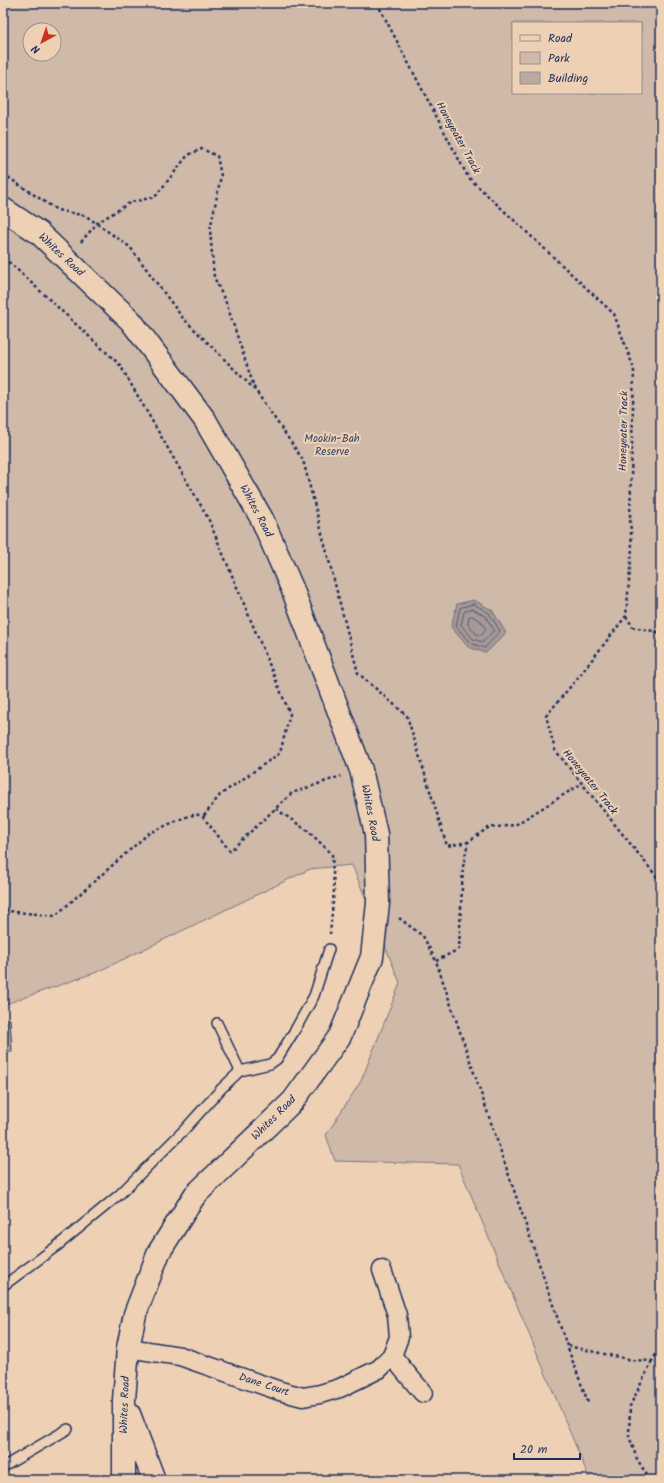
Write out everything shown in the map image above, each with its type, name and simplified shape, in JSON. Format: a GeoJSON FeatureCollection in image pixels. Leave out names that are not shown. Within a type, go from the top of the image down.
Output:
{"type":"FeatureCollection","features":[{"type":"Feature","properties":{"kind":"street","name":"Whites Road"},"geometry":{"type":"LineString","coordinates":[[3,208],[39,233],[131,321],[209,427],[262,519],[292,588],[360,770],[376,834],[378,903],[372,957],[340,1036],[293,1101],[195,1195],[159,1252],[135,1314],[128,1348],[124,1400],[124,1480]]}},
{"type":"Feature","properties":{"kind":"street","name":"Dane Court"},"geometry":{"type":"LineString","coordinates":[[128,1348],[180,1356],[280,1391],[303,1397],[340,1388],[379,1369],[392,1356],[399,1337],[397,1315],[382,1270]]}},
{"type":"Feature","properties":{"kind":"street"},"geometry":{"type":"LineString","coordinates":[[392,1356],[423,1393]]}},
{"type":"Feature","properties":{"kind":"street"},"geometry":{"type":"LineString","coordinates":[[124,1400],[154,1480]]}},
{"type":"Feature","properties":{"kind":"lane"},"geometry":{"type":"LineString","coordinates":[[3,1286],[57,1246],[119,1195],[240,1071],[270,1064],[277,1059],[314,996],[329,949]]}},
{"type":"Feature","properties":{"kind":"lane"},"geometry":{"type":"LineString","coordinates":[[217,1023],[240,1071]]}},
{"type":"Feature","properties":{"kind":"lane"},"geometry":{"type":"LineString","coordinates":[[3,1466],[68,1429]]}},
{"type":"Feature","properties":{"kind":"path","name":"Honeyeater Track"},"geometry":{"type":"LineString","coordinates":[[377,3],[468,177],[614,314],[634,369],[630,517],[632,548],[626,616],[546,716],[555,750],[661,882]]}},
{"type":"Feature","properties":{"kind":"path"},"geometry":{"type":"LineString","coordinates":[[66,259],[97,223],[131,202],[155,197],[188,155],[202,149],[217,156],[221,176],[210,230],[214,277],[227,305],[256,391]]}},
{"type":"Feature","properties":{"kind":"path"},"geometry":{"type":"LineString","coordinates":[[3,259],[10,263],[120,365],[208,518],[290,714],[280,752],[220,795],[203,817]]}},
{"type":"Feature","properties":{"kind":"path"},"geometry":{"type":"LineString","coordinates":[[626,616],[633,627],[658,632],[661,635]]}},
{"type":"Feature","properties":{"kind":"path"},"geometry":{"type":"LineString","coordinates":[[658,632],[661,629]]}},
{"type":"Feature","properties":{"kind":"path"},"geometry":{"type":"LineString","coordinates":[[3,903],[7,911],[55,916],[149,833],[196,814],[203,817],[230,851],[292,793],[360,770]]}},
{"type":"Feature","properties":{"kind":"path"},"geometry":{"type":"LineString","coordinates":[[436,961],[459,949],[463,867],[468,842],[488,828],[515,825],[581,784]]}},
{"type":"Feature","properties":{"kind":"path"},"geometry":{"type":"LineString","coordinates":[[276,809],[308,831],[332,854],[334,890],[329,949]]}},
{"type":"Feature","properties":{"kind":"path"},"geometry":{"type":"LineString","coordinates":[[423,936],[436,961],[567,1346],[589,1405]]}},
{"type":"Feature","properties":{"kind":"path"},"geometry":{"type":"LineString","coordinates":[[567,1346],[632,1360],[652,1361]]}},
{"type":"Feature","properties":{"kind":"path"},"geometry":{"type":"LineString","coordinates":[[650,1480],[637,1459],[629,1436],[630,1406],[661,1346]]}},
{"type":"Feature","properties":{"kind":"green space","name":"Mookin-Bah Reserve"},"geometry":{"type":"Polygon","coordinates":[[[3,3],[661,3],[661,1480],[590,1480],[458,1164],[335,1161],[326,1135],[361,1081],[400,983],[352,865],[310,869],[97,972],[3,1005],[3,3]]]}},
{"type":"Feature","properties":{"kind":"water"},"geometry":{"type":"Polygon","coordinates":[[[474,600],[492,610],[506,633],[486,653],[468,647],[451,627],[457,604],[474,600]]]}},
{"type":"Feature","properties":{"kind":"building"},"geometry":{"type":"Polygon","coordinates":[[[3,1019],[10,1019],[12,1052],[3,1052],[3,1019]]]}}]}
